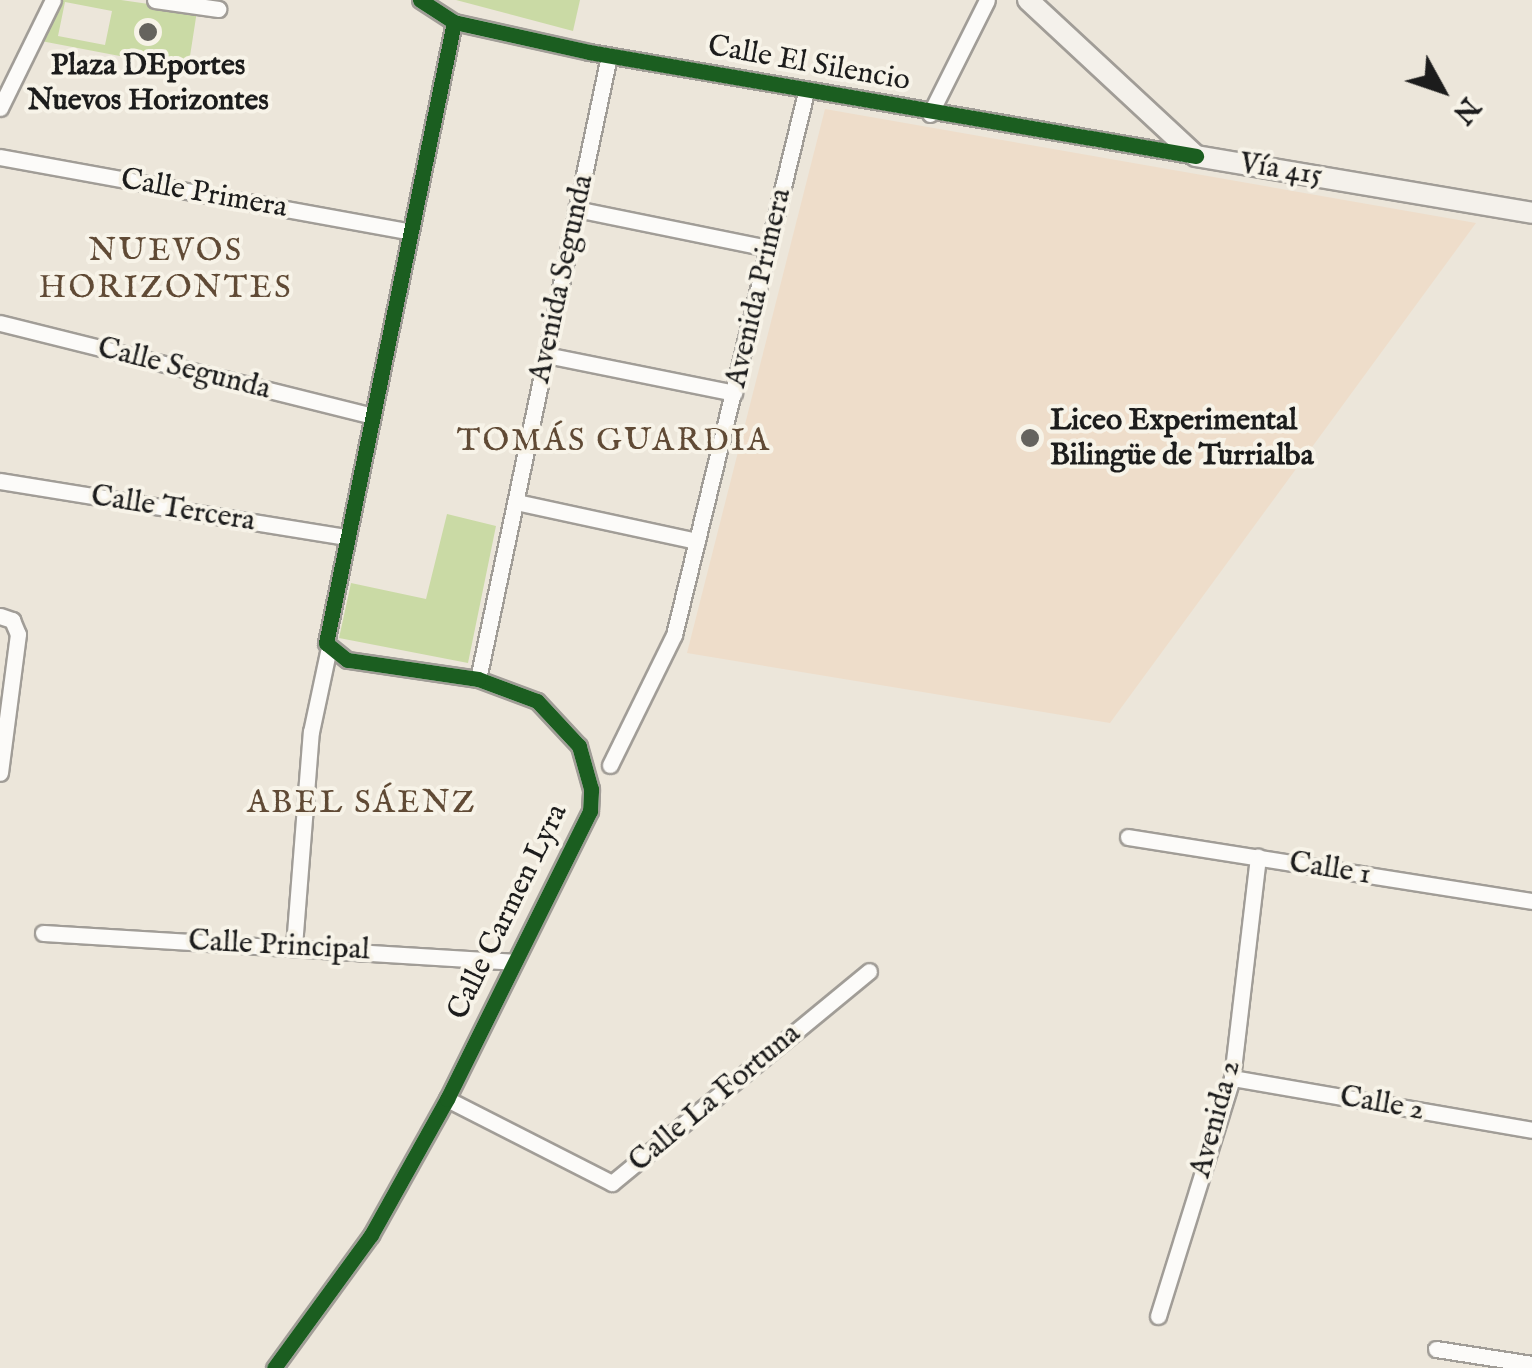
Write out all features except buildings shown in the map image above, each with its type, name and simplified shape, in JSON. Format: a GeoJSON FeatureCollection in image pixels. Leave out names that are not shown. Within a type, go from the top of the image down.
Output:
{"type":"FeatureCollection","features":[{"type":"Feature","properties":{"kind":"street"},"geometry":{"type":"LineString","coordinates":[[0,108],[54,0]]}},
{"type":"Feature","properties":{"kind":"street"},"geometry":{"type":"LineString","coordinates":[[155,0],[218,9]]}},
{"type":"Feature","properties":{"kind":"street","name":"Calle El Silencio"},"geometry":{"type":"LineString","coordinates":[[420,0],[454,22],[609,56],[930,114],[1196,156]]}},
{"type":"Feature","properties":{"kind":"street"},"geometry":{"type":"LineString","coordinates":[[930,114],[987,0]]}},
{"type":"Feature","properties":{"kind":"street","name":"Vía 415"},"geometry":{"type":"LineString","coordinates":[[1028,0],[1196,156],[1532,213]]}},
{"type":"Feature","properties":{"kind":"street"},"geometry":{"type":"LineString","coordinates":[[294,946],[311,732],[328,652],[325,635],[368,414],[454,22]]}},
{"type":"Feature","properties":{"kind":"street","name":"Avenida Segunda"},"geometry":{"type":"LineString","coordinates":[[478,679],[609,56]]}},
{"type":"Feature","properties":{"kind":"street","name":"Avenida Primera"},"geometry":{"type":"LineString","coordinates":[[610,764],[674,635],[806,92]]}},
{"type":"Feature","properties":{"kind":"street","name":"Calle Primera"},"geometry":{"type":"LineString","coordinates":[[0,157],[408,231]]}},
{"type":"Feature","properties":{"kind":"street"},"geometry":{"type":"LineString","coordinates":[[576,209],[767,248]]}},
{"type":"Feature","properties":{"kind":"street","name":"Calle Segunda"},"geometry":{"type":"LineString","coordinates":[[0,323],[368,414]]}},
{"type":"Feature","properties":{"kind":"street"},"geometry":{"type":"LineString","coordinates":[[546,356],[734,393]]}},
{"type":"Feature","properties":{"kind":"street","name":"Calle Tercera"},"geometry":{"type":"LineString","coordinates":[[0,482],[346,537]]}},
{"type":"Feature","properties":{"kind":"street"},"geometry":{"type":"LineString","coordinates":[[516,502],[697,541]]}},
{"type":"Feature","properties":{"kind":"street"},"geometry":{"type":"LineString","coordinates":[[0,616],[12,620],[18,634],[0,772]]}},
{"type":"Feature","properties":{"kind":"street","name":"Calle Carmen Lyra"},"geometry":{"type":"LineString","coordinates":[[274,1368],[371,1235],[447,1099],[577,841],[592,789],[580,746],[537,701],[478,679],[347,660],[328,652]]}},
{"type":"Feature","properties":{"kind":"street","name":"Calle 1"},"geometry":{"type":"LineString","coordinates":[[1128,837],[1532,901]]}},
{"type":"Feature","properties":{"kind":"street","name":"Avenida 2"},"geometry":{"type":"LineString","coordinates":[[1158,1316],[1232,1078],[1258,857]]}},
{"type":"Feature","properties":{"kind":"street","name":"Calle Principal"},"geometry":{"type":"LineString","coordinates":[[43,933],[514,962]]}},
{"type":"Feature","properties":{"kind":"street","name":"Calle La Fortuna"},"geometry":{"type":"LineString","coordinates":[[447,1099],[612,1184],[869,971]]}},
{"type":"Feature","properties":{"kind":"street","name":"Calle 2"},"geometry":{"type":"LineString","coordinates":[[1232,1078],[1532,1130]]}},
{"type":"Feature","properties":{"kind":"street"},"geometry":{"type":"LineString","coordinates":[[1436,1349],[1532,1364]]}},
{"type":"Feature","properties":{"kind":"shaded area","name":"Liceo Experimental Bilingüe de Turrialba"},"geometry":{"type":"Polygon","coordinates":[[[825,109],[1476,223],[1110,723],[687,653],[825,109]]]}},
{"type":"Feature","properties":{"kind":"green space"},"geometry":{"type":"Polygon","coordinates":[[[60,0],[121,0],[197,11],[188,69],[41,41],[60,0]],[[65,2],[58,36],[105,45],[112,11],[65,2]]]}},
{"type":"Feature","properties":{"kind":"green space"},"geometry":{"type":"Polygon","coordinates":[[[456,0],[580,0],[573,31],[456,0]]]}},
{"type":"Feature","properties":{"kind":"green space"},"geometry":{"type":"Polygon","coordinates":[[[447,514],[496,526],[468,663],[339,638],[351,583],[426,599],[447,514]]]}},
{"type":"Feature","properties":{"kind":"cycle path"},"geometry":{"type":"LineString","coordinates":[[420,0],[454,22],[589,52],[1196,156]]}},
{"type":"Feature","properties":{"kind":"cycle path"},"geometry":{"type":"LineString","coordinates":[[274,1368],[371,1235],[447,1099],[590,811],[591,789],[579,746],[537,701],[478,679],[347,660],[326,643],[454,22]]}},
{"type":"Feature","properties":{"kind":"place","name":"Plaza DEportes Nuevos Horizontes"},"geometry":{"type":"Point","coordinates":[148,32]}},
{"type":"Feature","properties":{"kind":"place","name":"Liceo Experimental Bilingüe de Turrialba"},"geometry":{"type":"Point","coordinates":[1030,438]}},
{"type":"Feature","properties":{"kind":"district","name":"NUEVOS HORIZONTES"},"geometry":{"type":"Point","coordinates":[166,272]}},
{"type":"Feature","properties":{"kind":"district","name":"TOMÁS GUARDIA"},"geometry":{"type":"Point","coordinates":[614,442]}},
{"type":"Feature","properties":{"kind":"district","name":"ABEL SÁENZ"},"geometry":{"type":"Point","coordinates":[362,804]}}]}
